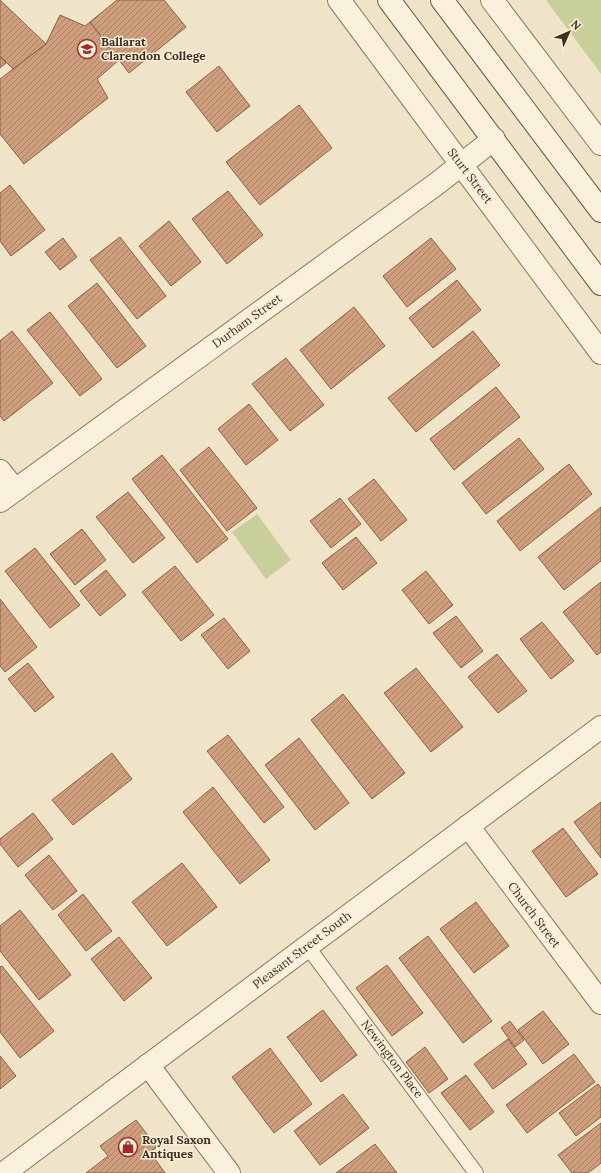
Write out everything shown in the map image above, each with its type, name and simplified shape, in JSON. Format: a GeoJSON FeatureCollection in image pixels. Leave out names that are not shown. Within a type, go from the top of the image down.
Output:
{"type":"FeatureCollection","features":[{"type":"Feature","properties":{"kind":"street","name":"Sturt Street"},"geometry":{"type":"LineString","coordinates":[[339,0],[601,352]]}},
{"type":"Feature","properties":{"kind":"street"},"geometry":{"type":"LineString","coordinates":[[389,0],[601,284]]}},
{"type":"Feature","properties":{"kind":"street"},"geometry":{"type":"LineString","coordinates":[[442,0],[601,211]]}},
{"type":"Feature","properties":{"kind":"street"},"geometry":{"type":"LineString","coordinates":[[492,0],[601,144]]}},
{"type":"Feature","properties":{"kind":"street","name":"Durham Street"},"geometry":{"type":"LineString","coordinates":[[7,496],[435,185],[494,139]]}},
{"type":"Feature","properties":{"kind":"street"},"geometry":{"type":"LineString","coordinates":[[0,471],[7,496]]}},
{"type":"Feature","properties":{"kind":"street","name":"Pleasant Street South"},"geometry":{"type":"LineString","coordinates":[[4,1173],[601,727]]}},
{"type":"Feature","properties":{"kind":"street","name":"Church Street"},"geometry":{"type":"LineString","coordinates":[[468,826],[601,1003]]}},
{"type":"Feature","properties":{"kind":"street"},"geometry":{"type":"LineString","coordinates":[[148,1065],[229,1173]]}},
{"type":"Feature","properties":{"kind":"lane","name":"Newington Place"},"geometry":{"type":"LineString","coordinates":[[307,946],[476,1173]]}},
{"type":"Feature","properties":{"kind":"green space"},"geometry":{"type":"Polygon","coordinates":[[[546,0],[601,0],[601,74],[546,0]]]}},
{"type":"Feature","properties":{"kind":"green space"},"geometry":{"type":"Polygon","coordinates":[[[257,514],[291,560],[266,579],[232,532],[257,514]]]}},
{"type":"Feature","properties":{"kind":"building"},"geometry":{"type":"Polygon","coordinates":[[[0,0],[46,44],[13,69],[0,56],[0,0]]]}},
{"type":"Feature","properties":{"kind":"building"},"geometry":{"type":"Polygon","coordinates":[[[117,0],[164,0],[186,27],[129,73],[90,22],[117,0]]]}},
{"type":"Feature","properties":{"kind":"building"},"geometry":{"type":"Polygon","coordinates":[[[60,15],[85,26],[90,22],[119,60],[97,79],[108,98],[24,164],[0,134],[0,79],[46,44],[60,15]]]}},
{"type":"Feature","properties":{"kind":"building"},"geometry":{"type":"Polygon","coordinates":[[[0,56],[6,63],[0,68],[0,56]]]}},
{"type":"Feature","properties":{"kind":"building"},"geometry":{"type":"Polygon","coordinates":[[[219,66],[250,106],[217,132],[186,92],[219,66]]]}},
{"type":"Feature","properties":{"kind":"building"},"geometry":{"type":"Polygon","coordinates":[[[299,105],[332,148],[260,205],[226,162],[299,105]]]}},
{"type":"Feature","properties":{"kind":"building"},"geometry":{"type":"Polygon","coordinates":[[[10,185],[45,230],[11,256],[0,241],[0,193],[10,185]]]}},
{"type":"Feature","properties":{"kind":"building"},"geometry":{"type":"Polygon","coordinates":[[[228,191],[263,235],[227,264],[192,219],[228,191]]]}},
{"type":"Feature","properties":{"kind":"building"},"geometry":{"type":"Polygon","coordinates":[[[169,221],[201,262],[171,286],[139,246],[169,221]]]}},
{"type":"Feature","properties":{"kind":"building"},"geometry":{"type":"Polygon","coordinates":[[[120,237],[166,296],[137,319],[90,260],[120,237]]]}},
{"type":"Feature","properties":{"kind":"building"},"geometry":{"type":"Polygon","coordinates":[[[63,238],[77,257],[60,270],[45,252],[63,238]]]}},
{"type":"Feature","properties":{"kind":"building"},"geometry":{"type":"Polygon","coordinates":[[[431,238],[456,269],[407,307],[383,276],[431,238]]]}},
{"type":"Feature","properties":{"kind":"building"},"geometry":{"type":"Polygon","coordinates":[[[457,280],[481,310],[433,348],[409,318],[457,280]]]}},
{"type":"Feature","properties":{"kind":"building"},"geometry":{"type":"Polygon","coordinates":[[[97,283],[146,346],[117,368],[68,306],[97,283]]]}},
{"type":"Feature","properties":{"kind":"building"},"geometry":{"type":"Polygon","coordinates":[[[354,307],[385,346],[331,389],[300,350],[354,307]]]}},
{"type":"Feature","properties":{"kind":"building"},"geometry":{"type":"Polygon","coordinates":[[[50,312],[102,379],[80,396],[27,330],[50,312]]]}},
{"type":"Feature","properties":{"kind":"building"},"geometry":{"type":"Polygon","coordinates":[[[12,331],[53,383],[4,421],[0,416],[0,341],[12,331]]]}},
{"type":"Feature","properties":{"kind":"building"},"geometry":{"type":"Polygon","coordinates":[[[473,331],[500,365],[416,432],[388,398],[473,331]]]}},
{"type":"Feature","properties":{"kind":"building"},"geometry":{"type":"Polygon","coordinates":[[[286,358],[324,405],[290,431],[252,384],[286,358]]]}},
{"type":"Feature","properties":{"kind":"building"},"geometry":{"type":"Polygon","coordinates":[[[496,387],[520,417],[454,470],[430,439],[496,387]]]}},
{"type":"Feature","properties":{"kind":"building"},"geometry":{"type":"Polygon","coordinates":[[[249,404],[278,440],[246,465],[218,429],[249,404]]]}},
{"type":"Feature","properties":{"kind":"building"},"geometry":{"type":"Polygon","coordinates":[[[519,438],[544,469],[486,514],[462,483],[519,438]]]}},
{"type":"Feature","properties":{"kind":"building"},"geometry":{"type":"Polygon","coordinates":[[[209,447],[257,508],[227,531],[180,470],[209,447]]]}},
{"type":"Feature","properties":{"kind":"building"},"geometry":{"type":"Polygon","coordinates":[[[162,455],[228,539],[197,563],[132,479],[162,455]]]}},
{"type":"Feature","properties":{"kind":"building"},"geometry":{"type":"Polygon","coordinates":[[[569,464],[592,494],[520,551],[497,521],[569,464]]]}},
{"type":"Feature","properties":{"kind":"building"},"geometry":{"type":"Polygon","coordinates":[[[374,479],[407,520],[381,541],[348,499],[374,479]]]}},
{"type":"Feature","properties":{"kind":"building"},"geometry":{"type":"Polygon","coordinates":[[[128,492],[165,538],[133,563],[96,517],[128,492]]]}},
{"type":"Feature","properties":{"kind":"building"},"geometry":{"type":"Polygon","coordinates":[[[340,498],[361,524],[331,548],[310,521],[340,498]]]}},
{"type":"Feature","properties":{"kind":"building"},"geometry":{"type":"Polygon","coordinates":[[[601,507],[601,561],[564,590],[538,557],[601,507]]]}},
{"type":"Feature","properties":{"kind":"building"},"geometry":{"type":"Polygon","coordinates":[[[82,529],[106,560],[75,585],[50,554],[82,529]]]}},
{"type":"Feature","properties":{"kind":"building"},"geometry":{"type":"Polygon","coordinates":[[[356,537],[377,563],[343,590],[322,563],[356,537]]]}},
{"type":"Feature","properties":{"kind":"building"},"geometry":{"type":"Polygon","coordinates":[[[35,548],[80,605],[50,628],[5,571],[35,548]]]}},
{"type":"Feature","properties":{"kind":"building"},"geometry":{"type":"Polygon","coordinates":[[[175,566],[214,615],[181,641],[142,592],[175,566]]]}},
{"type":"Feature","properties":{"kind":"building"},"geometry":{"type":"Polygon","coordinates":[[[106,570],[126,595],[100,616],[80,591],[106,570]]]}},
{"type":"Feature","properties":{"kind":"building"},"geometry":{"type":"Polygon","coordinates":[[[426,571],[453,605],[429,624],[402,590],[426,571]]]}},
{"type":"Feature","properties":{"kind":"building"},"geometry":{"type":"Polygon","coordinates":[[[601,582],[601,652],[597,655],[563,612],[601,582]]]}},
{"type":"Feature","properties":{"kind":"building"},"geometry":{"type":"Polygon","coordinates":[[[0,599],[37,647],[5,672],[0,666],[0,599]]]}},
{"type":"Feature","properties":{"kind":"building"},"geometry":{"type":"Polygon","coordinates":[[[456,616],[483,651],[461,668],[433,633],[456,616]]]}},
{"type":"Feature","properties":{"kind":"building"},"geometry":{"type":"Polygon","coordinates":[[[224,618],[250,651],[228,669],[201,635],[224,618]]]}},
{"type":"Feature","properties":{"kind":"building"},"geometry":{"type":"Polygon","coordinates":[[[542,622],[574,661],[551,679],[520,639],[542,622]]]}},
{"type":"Feature","properties":{"kind":"building"},"geometry":{"type":"Polygon","coordinates":[[[497,654],[527,691],[498,713],[468,677],[497,654]]]}},
{"type":"Feature","properties":{"kind":"building"},"geometry":{"type":"Polygon","coordinates":[[[28,663],[54,697],[35,712],[8,679],[28,663]]]}},
{"type":"Feature","properties":{"kind":"building"},"geometry":{"type":"Polygon","coordinates":[[[416,668],[463,727],[431,752],[384,693],[416,668]]]}},
{"type":"Feature","properties":{"kind":"building"},"geometry":{"type":"Polygon","coordinates":[[[343,694],[405,773],[372,799],[311,720],[343,694]]]}},
{"type":"Feature","properties":{"kind":"building"},"geometry":{"type":"Polygon","coordinates":[[[228,735],[284,807],[264,823],[207,751],[228,735]]]}},
{"type":"Feature","properties":{"kind":"building"},"geometry":{"type":"Polygon","coordinates":[[[299,738],[349,803],[315,830],[265,765],[299,738]]]}},
{"type":"Feature","properties":{"kind":"building"},"geometry":{"type":"Polygon","coordinates":[[[112,753],[132,779],[73,825],[52,800],[112,753]]]}},
{"type":"Feature","properties":{"kind":"building"},"geometry":{"type":"Polygon","coordinates":[[[213,787],[270,860],[240,884],[183,812],[213,787]]]}},
{"type":"Feature","properties":{"kind":"building"},"geometry":{"type":"Polygon","coordinates":[[[601,802],[601,858],[574,822],[601,802]]]}},
{"type":"Feature","properties":{"kind":"building"},"geometry":{"type":"Polygon","coordinates":[[[33,813],[53,839],[18,867],[0,844],[0,839],[33,813]]]}},
{"type":"Feature","properties":{"kind":"building"},"geometry":{"type":"Polygon","coordinates":[[[563,828],[598,874],[566,897],[532,851],[563,828]]]}},
{"type":"Feature","properties":{"kind":"building"},"geometry":{"type":"Polygon","coordinates":[[[49,855],[77,891],[53,910],[25,875],[49,855]]]}},
{"type":"Feature","properties":{"kind":"building"},"geometry":{"type":"Polygon","coordinates":[[[182,863],[217,907],[167,946],[132,902],[182,863]]]}},
{"type":"Feature","properties":{"kind":"building"},"geometry":{"type":"Polygon","coordinates":[[[83,894],[112,931],[86,951],[58,915],[83,894]]]}},
{"type":"Feature","properties":{"kind":"building"},"geometry":{"type":"Polygon","coordinates":[[[476,902],[509,946],[474,973],[440,929],[476,902]]]}},
{"type":"Feature","properties":{"kind":"building"},"geometry":{"type":"Polygon","coordinates":[[[20,910],[71,975],[39,1000],[0,951],[0,926],[20,910]]]}},
{"type":"Feature","properties":{"kind":"building"},"geometry":{"type":"Polygon","coordinates":[[[428,936],[492,1021],[463,1043],[399,958],[428,936]]]}},
{"type":"Feature","properties":{"kind":"building"},"geometry":{"type":"Polygon","coordinates":[[[119,937],[152,978],[124,1001],[91,959],[119,937]]]}},
{"type":"Feature","properties":{"kind":"building"},"geometry":{"type":"Polygon","coordinates":[[[387,965],[423,1013],[392,1036],[356,988],[387,965]]]}},
{"type":"Feature","properties":{"kind":"building"},"geometry":{"type":"Polygon","coordinates":[[[2,966],[54,1031],[20,1058],[0,1032],[0,967],[2,966]]]}},
{"type":"Feature","properties":{"kind":"building"},"geometry":{"type":"Polygon","coordinates":[[[323,1010],[357,1055],[321,1082],[287,1037],[323,1010]]]}},
{"type":"Feature","properties":{"kind":"building"},"geometry":{"type":"Polygon","coordinates":[[[543,1011],[569,1044],[543,1064],[518,1030],[543,1011]]]}},
{"type":"Feature","properties":{"kind":"building"},"geometry":{"type":"Polygon","coordinates":[[[510,1021],[524,1040],[515,1047],[501,1028],[510,1021]]]}},
{"type":"Feature","properties":{"kind":"building"},"geometry":{"type":"Polygon","coordinates":[[[508,1039],[527,1064],[493,1089],[474,1064],[508,1039]]]}},
{"type":"Feature","properties":{"kind":"building"},"geometry":{"type":"Polygon","coordinates":[[[425,1047],[448,1079],[429,1093],[406,1062],[425,1047]]]}},
{"type":"Feature","properties":{"kind":"building"},"geometry":{"type":"Polygon","coordinates":[[[270,1048],[312,1104],[274,1133],[232,1077],[270,1048]]]}},
{"type":"Feature","properties":{"kind":"building"},"geometry":{"type":"Polygon","coordinates":[[[574,1054],[595,1082],[527,1133],[506,1105],[574,1054]]]}},
{"type":"Feature","properties":{"kind":"building"},"geometry":{"type":"Polygon","coordinates":[[[0,1056],[16,1076],[0,1089],[0,1056]]]}},
{"type":"Feature","properties":{"kind":"building"},"geometry":{"type":"Polygon","coordinates":[[[466,1075],[494,1112],[470,1130],[441,1093],[466,1075]]]}},
{"type":"Feature","properties":{"kind":"building"},"geometry":{"type":"Polygon","coordinates":[[[598,1084],[601,1088],[601,1117],[576,1136],[559,1113],[598,1084]]]}},
{"type":"Feature","properties":{"kind":"building"},"geometry":{"type":"Polygon","coordinates":[[[343,1094],[369,1128],[320,1165],[294,1131],[343,1094]]]}},
{"type":"Feature","properties":{"kind":"building","name":"Royal Saxon Antiques"},"geometry":{"type":"Polygon","coordinates":[[[136,1120],[157,1147],[150,1152],[165,1173],[86,1173],[108,1156],[100,1146],[136,1120]]]}},
{"type":"Feature","properties":{"kind":"building"},"geometry":{"type":"Polygon","coordinates":[[[601,1123],[601,1163],[588,1173],[572,1173],[558,1155],[601,1123]]]}},
{"type":"Feature","properties":{"kind":"building"},"geometry":{"type":"Polygon","coordinates":[[[375,1144],[397,1173],[336,1173],[375,1144]]]}},
{"type":"Feature","properties":{"kind":"place","name":"Ballarat Clarendon College"},"geometry":{"type":"Point","coordinates":[87,49]}},
{"type":"Feature","properties":{"kind":"place","name":"Royal Saxon Antiques"},"geometry":{"type":"Point","coordinates":[128,1147]}}]}
